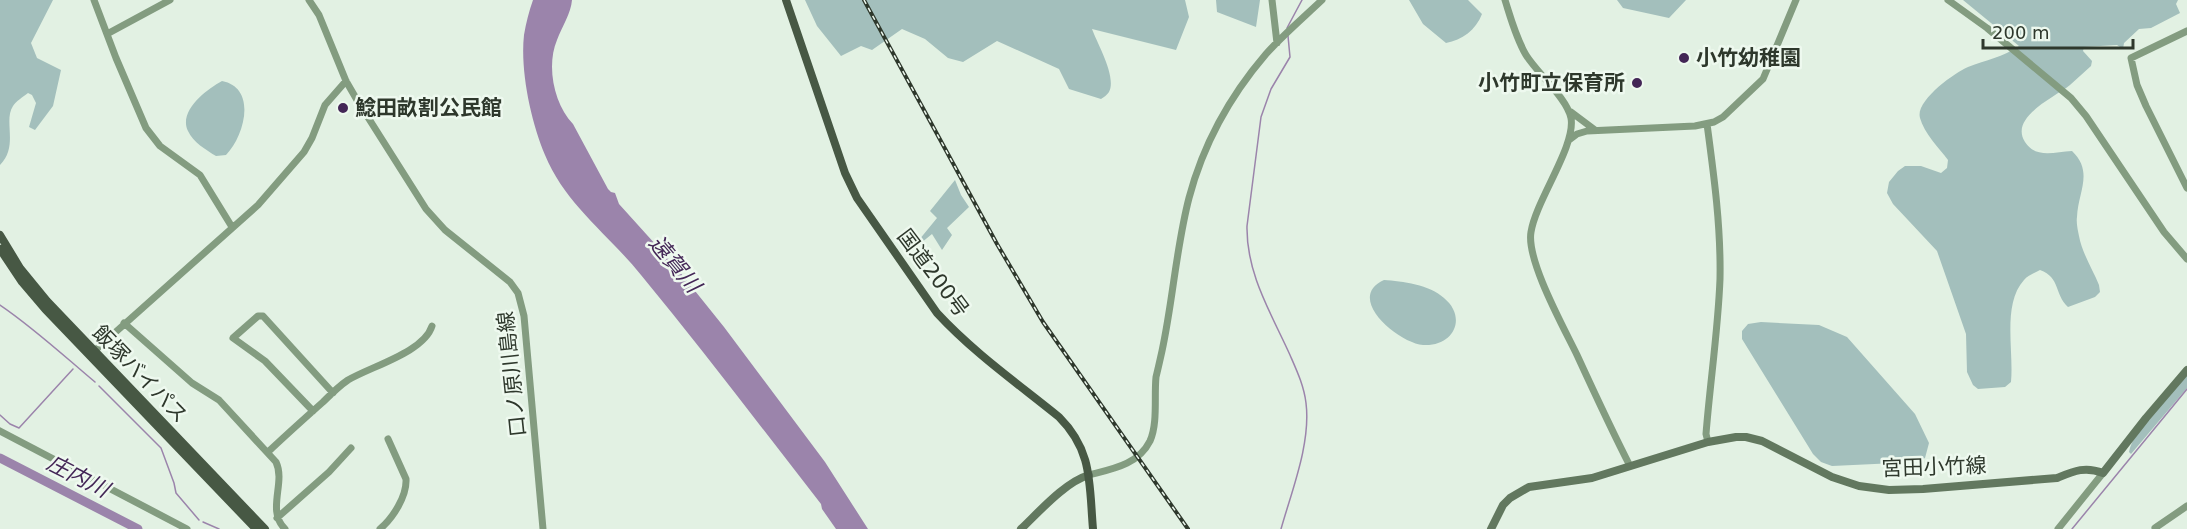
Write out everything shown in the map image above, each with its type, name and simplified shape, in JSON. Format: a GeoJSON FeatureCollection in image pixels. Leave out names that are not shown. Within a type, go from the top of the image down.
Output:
{"type":"FeatureCollection","features":[{"type":"Feature","properties":{"kind":"highway","name":"国道200号"},"geometry":{"type":"LineString","coordinates":[[786,0],[830,134],[857,198],[941,318],[967,344],[1070,428],[1081,444],[1086,460],[1094,529]]}},
{"type":"Feature","properties":{"kind":"highway","name":"飯塚バイパス"},"geometry":{"type":"LineString","coordinates":[[0,235],[30,282],[91,353],[265,529]]}},
{"type":"Feature","properties":{"kind":"highway"},"geometry":{"type":"LineString","coordinates":[[0,249],[30,291],[256,529]]}},
{"type":"Feature","properties":{"kind":"main road"},"geometry":{"type":"LineString","coordinates":[[2103,472],[2187,370]]}},
{"type":"Feature","properties":{"kind":"main road","name":"宮田小竹線"},"geometry":{"type":"LineString","coordinates":[[1491,529],[1503,505],[1528,487],[1576,482],[1708,442],[1736,437],[1754,438],[1832,477],[1859,486],[1889,490],[2057,478],[2090,468],[2103,472]]}},
{"type":"Feature","properties":{"kind":"main road"},"geometry":{"type":"LineString","coordinates":[[1021,529],[1055,497],[1089,475]]}},
{"type":"Feature","properties":{"kind":"street"},"geometry":{"type":"LineString","coordinates":[[94,0],[146,128],[160,146],[200,175],[232,227]]}},
{"type":"Feature","properties":{"kind":"street"},"geometry":{"type":"LineString","coordinates":[[106,34],[170,0]]}},
{"type":"Feature","properties":{"kind":"street","name":"口ノ原川島線"},"geometry":{"type":"LineString","coordinates":[[309,0],[319,15],[346,81],[426,209],[445,230],[510,282],[518,293],[524,316],[543,529]]}},
{"type":"Feature","properties":{"kind":"street"},"geometry":{"type":"LineString","coordinates":[[1272,0],[1277,43]]}},
{"type":"Feature","properties":{"kind":"street"},"geometry":{"type":"LineString","coordinates":[[1089,475],[1127,464],[1150,440],[1156,376],[1166,335],[1184,224],[1194,180],[1224,112],[1277,43],[1322,0]]}},
{"type":"Feature","properties":{"kind":"street"},"geometry":{"type":"LineString","coordinates":[[1505,0],[1514,29],[1527,56],[1569,110],[1594,130]]}},
{"type":"Feature","properties":{"kind":"street"},"geometry":{"type":"LineString","coordinates":[[1569,140],[1577,134],[1594,130],[1668,128],[1707,124],[1728,113],[1762,79],[1796,0]]}},
{"type":"Feature","properties":{"kind":"street"},"geometry":{"type":"LineString","coordinates":[[1948,0],[1987,28],[2071,98],[2099,135],[2164,232],[2187,259]]}},
{"type":"Feature","properties":{"kind":"street"},"geometry":{"type":"LineString","coordinates":[[2187,31],[2131,58],[2137,85],[2146,106],[2187,188]]}},
{"type":"Feature","properties":{"kind":"street"},"geometry":{"type":"LineString","coordinates":[[91,353],[258,205],[304,152],[325,105],[346,81]]}},
{"type":"Feature","properties":{"kind":"street"},"geometry":{"type":"LineString","coordinates":[[1569,110],[1571,122],[1569,140],[1538,210],[1530,236],[1532,252],[1554,309],[1629,466]]}},
{"type":"Feature","properties":{"kind":"street"},"geometry":{"type":"LineString","coordinates":[[1707,124],[1718,211],[1720,256],[1719,296],[1706,434],[1708,442]]}},
{"type":"Feature","properties":{"kind":"street"},"geometry":{"type":"LineString","coordinates":[[313,411],[265,361],[233,338],[258,316],[263,316],[333,393]]}},
{"type":"Feature","properties":{"kind":"street"},"geometry":{"type":"LineString","coordinates":[[124,323],[192,383],[219,400],[268,452],[278,465],[277,518],[285,529]]}},
{"type":"Feature","properties":{"kind":"street"},"geometry":{"type":"LineString","coordinates":[[268,452],[333,393],[361,373],[379,363],[399,357],[422,342],[430,333],[432,326]]}},
{"type":"Feature","properties":{"kind":"street"},"geometry":{"type":"LineString","coordinates":[[0,431],[187,529]]}},
{"type":"Feature","properties":{"kind":"street"},"geometry":{"type":"LineString","coordinates":[[380,529],[389,520],[404,493],[406,484],[406,479],[388,439]]}},
{"type":"Feature","properties":{"kind":"street"},"geometry":{"type":"LineString","coordinates":[[277,518],[329,472],[351,448]]}},
{"type":"Feature","properties":{"kind":"street"},"geometry":{"type":"LineString","coordinates":[[2058,529],[2103,472]]}},
{"type":"Feature","properties":{"kind":"street"},"geometry":{"type":"LineString","coordinates":[[2155,528],[2187,506]]}},
{"type":"Feature","properties":{"kind":"shaded area"},"geometry":{"type":"Polygon","coordinates":[[[0,0],[53,0],[31,43],[37,58],[61,70],[53,106],[35,130],[29,127],[36,103],[32,95],[28,93],[13,106],[9,119],[9,150],[0,165],[0,0]]]}},
{"type":"Feature","properties":{"kind":"shaded area"},"geometry":{"type":"Polygon","coordinates":[[[533,0],[572,0],[554,50],[552,73],[554,84],[566,116],[573,124],[608,189],[615,193],[619,204],[675,266],[724,327],[825,462],[868,529],[836,529],[821,504],[687,332],[629,260],[588,218],[564,189],[545,155],[535,127],[525,80],[524,35],[533,0]]]}},
{"type":"Feature","properties":{"kind":"shaded area"},"geometry":{"type":"Polygon","coordinates":[[[805,0],[1185,0],[1189,17],[1176,50],[1092,29],[1110,78],[1109,92],[1101,99],[1069,89],[1059,69],[997,41],[963,62],[948,58],[925,39],[902,29],[872,50],[861,46],[841,56],[817,26],[805,0]]]}},
{"type":"Feature","properties":{"kind":"shaded area"},"geometry":{"type":"Polygon","coordinates":[[[1216,0],[1260,0],[1256,27],[1217,12],[1216,0]]]}},
{"type":"Feature","properties":{"kind":"shaded area"},"geometry":{"type":"Polygon","coordinates":[[[1409,0],[1468,0],[1482,14],[1468,33],[1446,43],[1423,24],[1409,0]]]}},
{"type":"Feature","properties":{"kind":"shaded area"},"geometry":{"type":"Polygon","coordinates":[[[1617,0],[1686,0],[1669,18],[1623,8],[1617,0]]]}},
{"type":"Feature","properties":{"kind":"shaded area"},"geometry":{"type":"Polygon","coordinates":[[[1963,0],[2178,0],[2176,4],[2180,13],[2151,28],[2139,29],[2124,43],[2123,49],[2117,45],[2084,47],[2083,51],[2092,61],[2091,66],[2070,85],[2036,109],[2023,124],[2022,133],[2025,142],[2034,151],[2046,153],[2072,151],[2079,159],[2084,175],[2077,227],[2080,242],[2100,292],[2095,297],[2068,307],[2047,273],[2040,270],[2027,277],[2017,290],[2011,315],[2011,382],[2005,387],[1978,389],[1973,385],[1967,372],[1966,334],[1937,251],[1893,204],[1887,193],[1889,182],[1905,166],[1921,166],[1941,173],[1947,168],[1948,160],[1928,135],[1920,118],[1920,111],[1929,96],[1945,81],[1962,70],[2001,56],[2019,46],[1963,0]]]}},
{"type":"Feature","properties":{"kind":"shaded area"},"geometry":{"type":"Polygon","coordinates":[[[222,81],[233,85],[240,93],[244,103],[244,114],[238,137],[232,147],[226,155],[216,156],[193,139],[186,123],[190,108],[196,101],[222,81]]]}},
{"type":"Feature","properties":{"kind":"shaded area"},"geometry":{"type":"Polygon","coordinates":[[[955,180],[969,207],[947,228],[952,235],[942,250],[932,234],[921,243],[919,240],[937,218],[930,211],[955,180]]]}},
{"type":"Feature","properties":{"kind":"shaded area"},"geometry":{"type":"Polygon","coordinates":[[[1384,280],[1424,287],[1444,298],[1455,314],[1454,330],[1442,341],[1433,344],[1423,345],[1401,337],[1372,308],[1370,297],[1373,288],[1384,280]]]}},
{"type":"Feature","properties":{"kind":"shaded area"},"geometry":{"type":"Polygon","coordinates":[[[1761,322],[1819,325],[1847,337],[1915,414],[1929,443],[1925,458],[1917,462],[1832,466],[1821,462],[1813,454],[1742,339],[1742,331],[1748,324],[1761,322]]]}},
{"type":"Feature","properties":{"kind":"shaded area"},"geometry":{"type":"Polygon","coordinates":[[[2187,374],[2187,388],[2131,454],[2129,452],[2132,443],[2145,422],[2187,374]]]}},
{"type":"Feature","properties":{"kind":"waterway"},"geometry":{"type":"LineString","coordinates":[[1287,28],[1302,0]]}},
{"type":"Feature","properties":{"kind":"waterway"},"geometry":{"type":"LineString","coordinates":[[1281,529],[1303,450],[1306,434],[1306,403],[1298,373],[1255,276],[1247,226],[1261,117],[1271,89],[1290,57],[1288,36]]}},
{"type":"Feature","properties":{"kind":"waterway"},"geometry":{"type":"LineString","coordinates":[[0,305],[95,382]]}},
{"type":"Feature","properties":{"kind":"waterway"},"geometry":{"type":"LineString","coordinates":[[0,415],[19,428],[73,369]]}},
{"type":"Feature","properties":{"kind":"waterway"},"geometry":{"type":"LineString","coordinates":[[99,386],[161,448],[176,493],[199,520]]}},
{"type":"Feature","properties":{"kind":"waterway"},"geometry":{"type":"LineString","coordinates":[[2072,529],[2187,389]]}},
{"type":"Feature","properties":{"kind":"waterway","name":"庄内川"},"geometry":{"type":"LineString","coordinates":[[0,458],[138,529]]}},
{"type":"Feature","properties":{"kind":"waterway"},"geometry":{"type":"LineString","coordinates":[[203,522],[219,529]]}},
{"type":"Feature","properties":{"kind":"railway"},"geometry":{"type":"LineString","coordinates":[[864,0],[997,244],[1043,322],[1188,529]]}},
{"type":"Feature","properties":{"kind":"place","name":"小竹幼稚園"},"geometry":{"type":"Point","coordinates":[1684,58]}},
{"type":"Feature","properties":{"kind":"place","name":"小竹町立保育所"},"geometry":{"type":"Point","coordinates":[1637,83]}},
{"type":"Feature","properties":{"kind":"place","name":"鯰田畝割公民館"},"geometry":{"type":"Point","coordinates":[343,108]}},
{"type":"Feature","properties":{"kind":"water label","name":"遠賀川"},"geometry":{"type":"Point","coordinates":[675,264]}}]}
